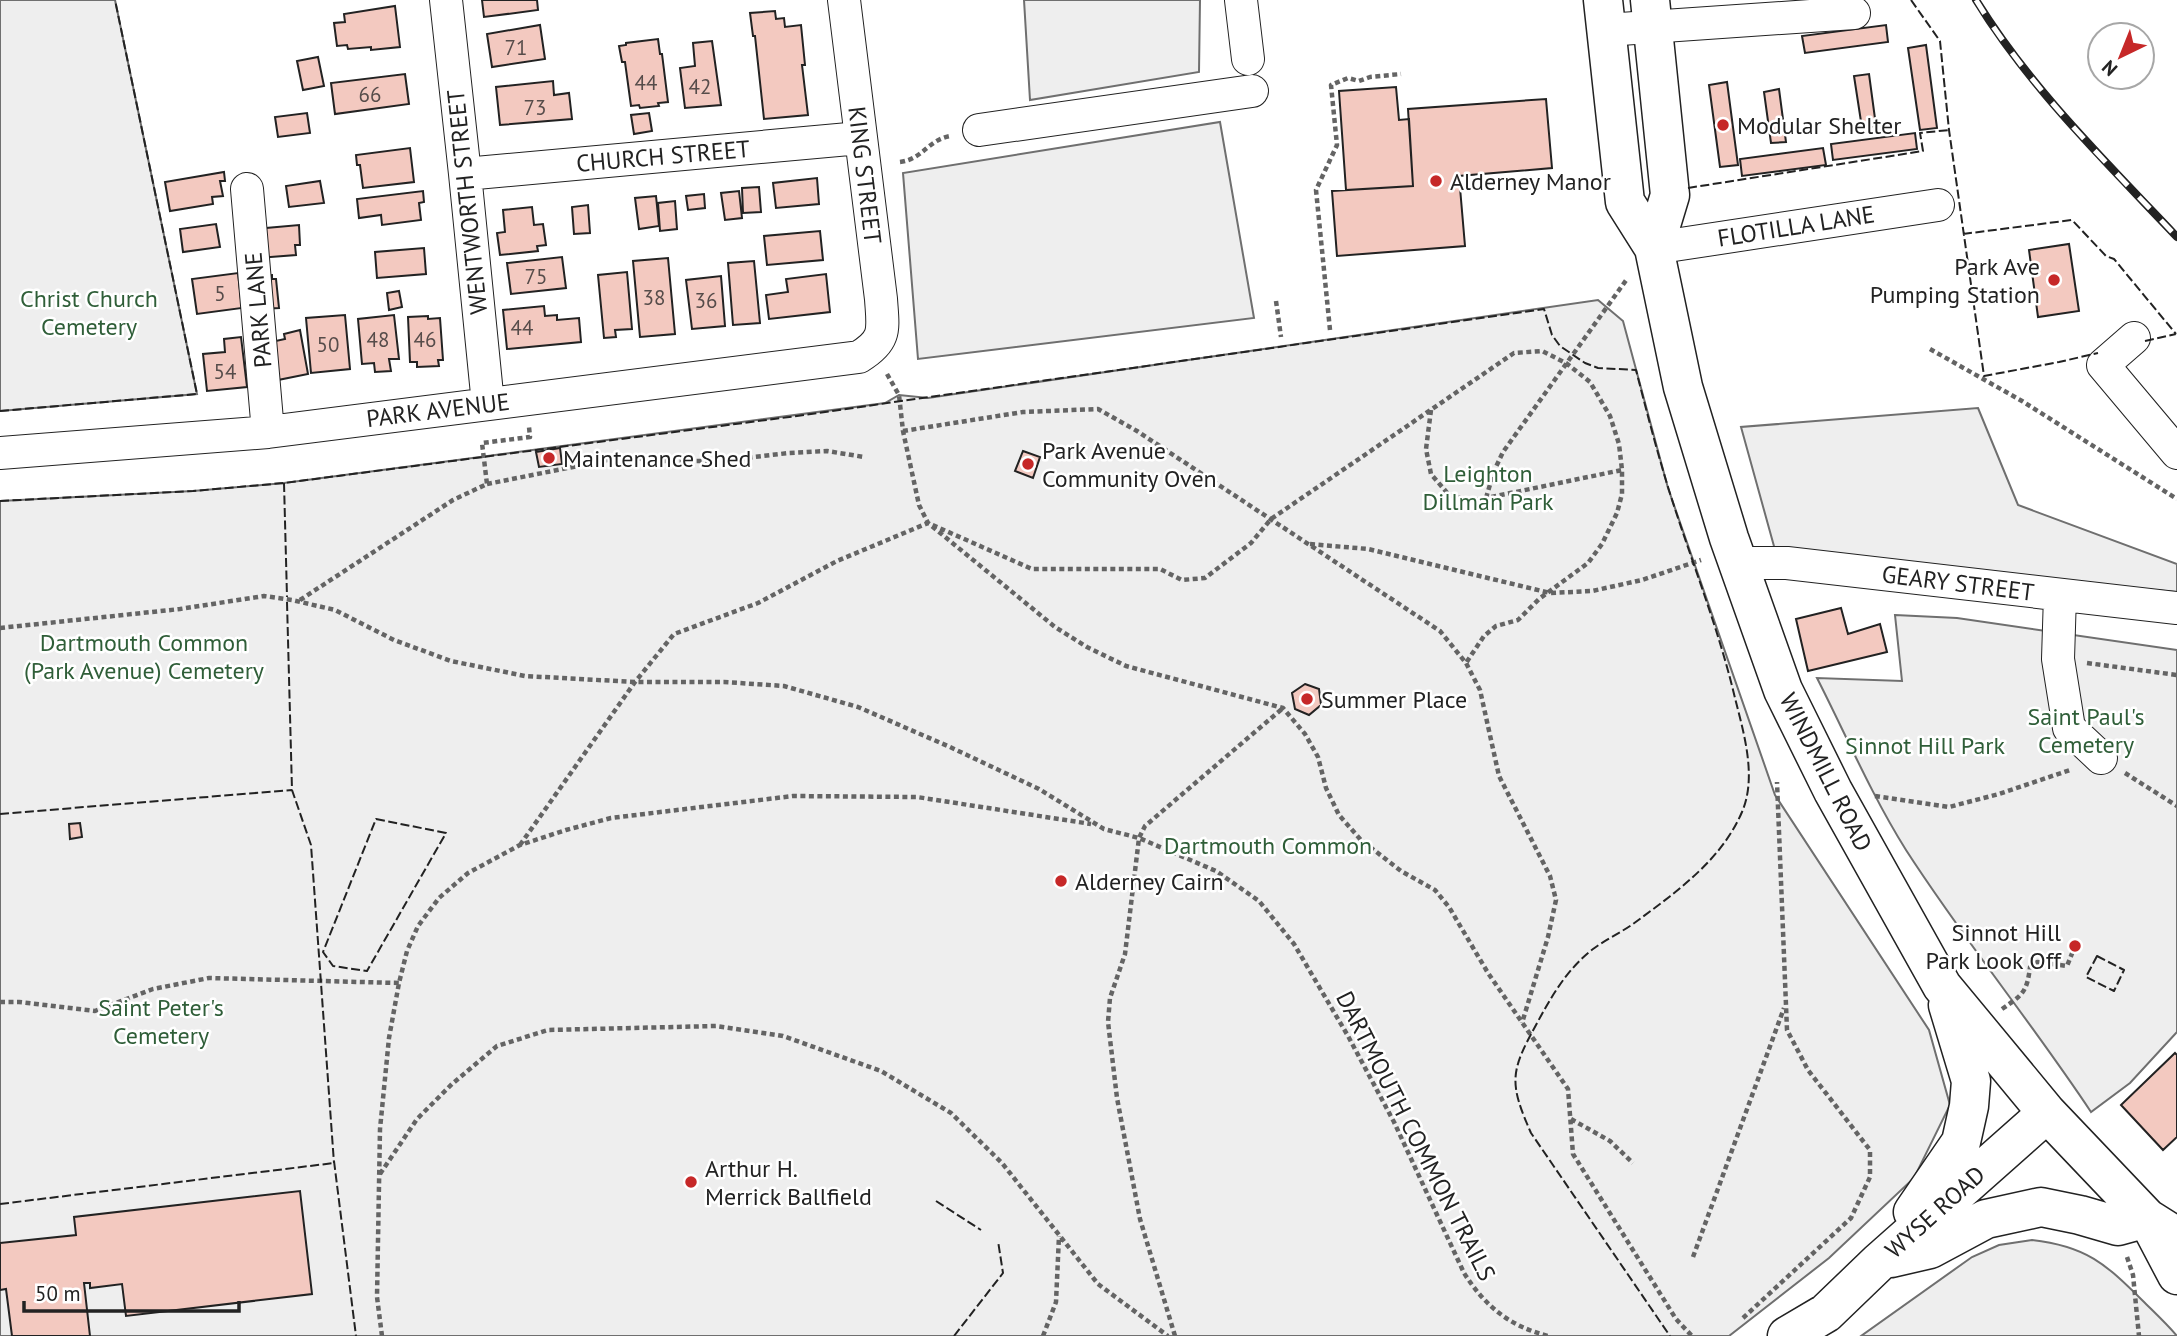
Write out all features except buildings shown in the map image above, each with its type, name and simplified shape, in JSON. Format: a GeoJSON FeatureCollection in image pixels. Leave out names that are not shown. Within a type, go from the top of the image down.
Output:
{"type":"FeatureCollection","features":[{"type":"Feature","properties":{"kind":"main road"},"geometry":{"type":"LineString","coordinates":[[1651,13],[1670,195],[1654,248]]}},
{"type":"Feature","properties":{"kind":"main road"},"geometry":{"type":"LineString","coordinates":[[1604,15],[1625,202],[1654,248]]}},
{"type":"Feature","properties":{"kind":"main road","name":"WINDMILL ROAD"},"geometry":{"type":"LineString","coordinates":[[1654,248],[1720,562],[1833,791],[1942,986],[2047,1113],[2147,1227],[2177,1275]]}},
{"type":"Feature","properties":{"kind":"main road"},"geometry":{"type":"LineString","coordinates":[[1879,1262],[1961,1142],[1971,1081],[1942,986]]}},
{"type":"Feature","properties":{"kind":"main road","name":"WYSE ROAD"},"geometry":{"type":"LineString","coordinates":[[1787,1336],[1823,1325],[1879,1262],[2047,1113]]}},
{"type":"Feature","properties":{"kind":"main road"},"geometry":{"type":"LineString","coordinates":[[1879,1262],[1930,1249],[1986,1219],[2041,1208],[2147,1227]]}},
{"type":"Feature","properties":{"kind":"street","name":"WENTWORTH STREET"},"geometry":{"type":"LineString","coordinates":[[446,0],[488,404]]}},
{"type":"Feature","properties":{"kind":"street","name":"KING STREET"},"geometry":{"type":"LineString","coordinates":[[844,0],[881,299],[883,332],[873,348]]}},
{"type":"Feature","properties":{"kind":"street"},"geometry":{"type":"LineString","coordinates":[[1241,0],[1248,59]]}},
{"type":"Feature","properties":{"kind":"street"},"geometry":{"type":"LineString","coordinates":[[1604,15],[1854,13]]}},
{"type":"Feature","properties":{"kind":"street"},"geometry":{"type":"LineString","coordinates":[[979,130],[1252,91]]}},
{"type":"Feature","properties":{"kind":"street","name":"CHURCH STREET"},"geometry":{"type":"LineString","coordinates":[[466,174],[860,138]]}},
{"type":"Feature","properties":{"kind":"street","name":"PARK LANE"},"geometry":{"type":"LineString","coordinates":[[247,189],[268,432]]}},
{"type":"Feature","properties":{"kind":"street","name":"FLOTILLA LANE"},"geometry":{"type":"LineString","coordinates":[[1654,248],[1938,205]]}},
{"type":"Feature","properties":{"kind":"street"},"geometry":{"type":"LineString","coordinates":[[2134,338],[2103,365],[2177,453]]}},
{"type":"Feature","properties":{"kind":"street","name":"PARK AVENUE"},"geometry":{"type":"LineString","coordinates":[[0,453],[268,432],[859,357],[873,348]]}},
{"type":"Feature","properties":{"kind":"street","name":"GEARY STREET"},"geometry":{"type":"LineString","coordinates":[[1720,562],[1787,564],[2177,608]]}},
{"type":"Feature","properties":{"kind":"street"},"geometry":{"type":"LineString","coordinates":[[2060,595],[2058,659],[2069,727],[2101,758]]}},
{"type":"Feature","properties":{"kind":"path"},"geometry":{"type":"LineString","coordinates":[[1330,330],[1316,190],[1337,145],[1331,85],[1348,78],[1359,82],[1370,77],[1401,74]]}},
{"type":"Feature","properties":{"kind":"path"},"geometry":{"type":"LineString","coordinates":[[900,162],[915,158],[942,137],[979,130]]}},
{"type":"Feature","properties":{"kind":"path"},"geometry":{"type":"LineString","coordinates":[[1486,498],[1503,452],[1620,287]]}},
{"type":"Feature","properties":{"kind":"path"},"geometry":{"type":"LineString","coordinates":[[1276,301],[1280,337]]}},
{"type":"Feature","properties":{"kind":"path"},"geometry":{"type":"LineString","coordinates":[[1930,349],[2022,401],[2177,499]]}},
{"type":"Feature","properties":{"kind":"path"},"geometry":{"type":"LineString","coordinates":[[928,523],[1032,569],[1160,569],[1182,580],[1205,578],[1251,543],[1271,519],[1514,353],[1542,351],[1566,363],[1590,382],[1610,416],[1619,444],[1622,470],[1622,494],[1618,513],[1602,544],[1588,563],[1539,599],[1518,620],[1496,626],[1485,636],[1466,663]]}},
{"type":"Feature","properties":{"kind":"path"},"geometry":{"type":"LineString","coordinates":[[899,395],[903,431],[919,505],[928,523],[1055,627],[1087,647],[1126,666],[1283,708],[1305,734],[1318,757],[1326,788],[1339,815],[1361,840],[1402,871],[1436,890],[1488,973],[1568,1089],[1573,1154],[1676,1320],[1692,1336]]}},
{"type":"Feature","properties":{"kind":"path"},"geometry":{"type":"LineString","coordinates":[[487,484],[482,443],[530,437],[524,400]]}},
{"type":"Feature","properties":{"kind":"path"},"geometry":{"type":"LineString","coordinates":[[903,431],[1023,412],[1098,409],[1137,431],[1440,631],[1466,663],[1480,690],[1499,776],[1550,876],[1556,900],[1522,1024]]}},
{"type":"Feature","properties":{"kind":"path"},"geometry":{"type":"LineString","coordinates":[[1432,409],[1426,449],[1431,474],[1449,495],[1472,500],[1486,498],[1622,470]]}},
{"type":"Feature","properties":{"kind":"path"},"geometry":{"type":"LineString","coordinates":[[299,601],[453,500],[487,484],[623,457],[659,461],[719,461],[827,451],[864,457]]}},
{"type":"Feature","properties":{"kind":"path","name":"DARTMOUTH COMMON TRAILS"},"geometry":{"type":"LineString","coordinates":[[520,845],[635,682],[674,634],[758,603],[836,561],[928,523]]}},
{"type":"Feature","properties":{"kind":"path"},"geometry":{"type":"LineString","coordinates":[[1309,544],[1368,549],[1550,593],[1592,591],[1720,562]]}},
{"type":"Feature","properties":{"kind":"path","name":"DARTMOUTH COMMON TRAILS"},"geometry":{"type":"LineString","coordinates":[[0,628],[180,609],[264,596],[335,610],[394,640],[451,662],[525,676],[785,686],[858,707],[950,747],[1039,789],[1096,825]]}},
{"type":"Feature","properties":{"kind":"path"},"geometry":{"type":"LineString","coordinates":[[2058,659],[2177,675]]}},
{"type":"Feature","properties":{"kind":"path"},"geometry":{"type":"LineString","coordinates":[[1175,1336],[1140,1219],[1117,1098],[1108,1022],[1110,998],[1125,954],[1139,838],[1144,827],[1283,708]]}},
{"type":"Feature","properties":{"kind":"path"},"geometry":{"type":"LineString","coordinates":[[1833,791],[1949,807],[1999,794],[2101,758],[2177,806]]}},
{"type":"Feature","properties":{"kind":"path"},"geometry":{"type":"LineString","coordinates":[[1743,1318],[1851,1218],[1870,1177],[1870,1150],[1808,1070],[1787,1030],[1777,782]]}},
{"type":"Feature","properties":{"kind":"path","name":"DARTMOUTH COMMON TRAILS"},"geometry":{"type":"LineString","coordinates":[[382,1336],[377,1297],[383,1086],[399,983],[407,951],[418,926],[439,898],[468,873],[520,845],[566,830],[611,818],[793,796],[917,797],[1096,825],[1139,838],[1216,871],[1259,901],[1294,944],[1348,1036],[1394,1122],[1464,1273],[1479,1296],[1503,1317],[1548,1336]]}},
{"type":"Feature","properties":{"kind":"path"},"geometry":{"type":"LineString","coordinates":[[1991,1046],[2001,1009],[2023,995],[2028,984],[2030,967],[2037,962],[2067,966],[2075,946]]}},
{"type":"Feature","properties":{"kind":"path"},"geometry":{"type":"LineString","coordinates":[[0,1002],[95,1012],[153,989],[209,978],[399,983]]}},
{"type":"Feature","properties":{"kind":"path"},"geometry":{"type":"LineString","coordinates":[[1693,1257],[1786,1004]]}},
{"type":"Feature","properties":{"kind":"path"},"geometry":{"type":"LineString","coordinates":[[379,1175],[417,1119],[452,1084],[497,1046],[548,1030],[716,1026],[783,1036],[881,1071],[951,1113],[1002,1163],[1098,1284],[1168,1336]]}},
{"type":"Feature","properties":{"kind":"path"},"geometry":{"type":"LineString","coordinates":[[1571,1119],[1611,1141],[1633,1163]]}},
{"type":"Feature","properties":{"kind":"path"},"geometry":{"type":"LineString","coordinates":[[2139,1336],[2133,1275],[2147,1227]]}},
{"type":"Feature","properties":{"kind":"path"},"geometry":{"type":"LineString","coordinates":[[1043,1336],[1056,1302],[1059,1236]]}},
{"type":"Feature","properties":{"kind":"green space","name":"Christ Church Cemetery"},"geometry":{"type":"Polygon","coordinates":[[[0,0],[115,0],[197,394],[0,411],[0,0]]]}},
{"type":"Feature","properties":{"kind":"green space"},"geometry":{"type":"Polygon","coordinates":[[[1024,0],[1200,0],[1199,72],[1030,100],[1024,0]]]}},
{"type":"Feature","properties":{"kind":"green space"},"geometry":{"type":"Polygon","coordinates":[[[1220,122],[1254,318],[918,359],[903,173],[1220,122]]]}},
{"type":"Feature","properties":{"kind":"green space","name":"Dartmouth Common"},"geometry":{"type":"Polygon","coordinates":[[[1598,300],[1623,321],[1668,488],[1775,795],[1929,1030],[1950,1105],[1914,1178],[1829,1258],[1729,1336],[0,1336],[0,501],[193,491],[284,483],[885,403],[899,395],[928,398],[1598,300]]]}},
{"type":"Feature","properties":{"kind":"green space"},"geometry":{"type":"Polygon","coordinates":[[[1978,408],[2018,505],[2177,564],[2177,592],[1777,557],[1741,427],[1978,408]]]}},
{"type":"Feature","properties":{"kind":"green space"},"geometry":{"type":"Polygon","coordinates":[[[1895,615],[1957,618],[2177,650],[2177,1032],[2130,1083],[2091,1112],[1906,850],[1871,787],[1817,678],[1902,681],[1895,615]]]}},
{"type":"Feature","properties":{"kind":"green space"},"geometry":{"type":"Polygon","coordinates":[[[2032,1240],[2067,1247],[2094,1259],[2130,1288],[2177,1336],[1861,1336],[1972,1257],[1999,1245],[2032,1240]]]}},
{"type":"Feature","properties":{"kind":"railway"},"geometry":{"type":"LineString","coordinates":[[1976,0],[2020,64],[2045,94],[2177,237]]}},
{"type":"Feature","properties":{"kind":"fence"},"geometry":{"type":"LineString","coordinates":[[0,411],[197,394],[115,0]]}},
{"type":"Feature","properties":{"kind":"fence"},"geometry":{"type":"LineString","coordinates":[[1911,0],[1940,41],[1949,130],[1984,376],[2098,353]]}},
{"type":"Feature","properties":{"kind":"fence"},"geometry":{"type":"LineString","coordinates":[[1688,188],[1923,151],[1920,133],[1949,130]]}},
{"type":"Feature","properties":{"kind":"fence"},"geometry":{"type":"LineString","coordinates":[[1963,234],[2072,220],[2106,256],[2114,259],[2176,334]]}},
{"type":"Feature","properties":{"kind":"fence"},"geometry":{"type":"LineString","coordinates":[[0,501],[193,491],[284,483],[797,416],[1544,309],[1552,335],[1560,346],[1585,363],[1598,368],[1636,370],[1668,487],[1728,671],[1748,755],[1746,799],[1733,830],[1722,846],[1680,888],[1633,924],[1593,949],[1575,965],[1554,994],[1527,1041],[1517,1067],[1516,1089],[1531,1133],[1670,1336]]}},
{"type":"Feature","properties":{"kind":"fence"},"geometry":{"type":"LineString","coordinates":[[2145,341],[2176,334]]}},
{"type":"Feature","properties":{"kind":"fence"},"geometry":{"type":"LineString","coordinates":[[284,483],[287,597]]}},
{"type":"Feature","properties":{"kind":"fence"},"geometry":{"type":"LineString","coordinates":[[287,602],[292,790],[311,845],[334,1163]]}},
{"type":"Feature","properties":{"kind":"fence"},"geometry":{"type":"LineString","coordinates":[[0,814],[292,790]]}},
{"type":"Feature","properties":{"kind":"fence"},"geometry":{"type":"LineString","coordinates":[[376,819],[446,833],[367,971],[333,966],[323,952],[376,819]]}},
{"type":"Feature","properties":{"kind":"fence"},"geometry":{"type":"LineString","coordinates":[[2097,956],[2124,970],[2114,991],[2086,977],[2097,956]]}},
{"type":"Feature","properties":{"kind":"fence"},"geometry":{"type":"LineString","coordinates":[[334,1161],[356,1336]]}},
{"type":"Feature","properties":{"kind":"fence"},"geometry":{"type":"LineString","coordinates":[[0,1204],[334,1163]]}},
{"type":"Feature","properties":{"kind":"fence"},"geometry":{"type":"LineString","coordinates":[[936,1201],[981,1230]]}},
{"type":"Feature","properties":{"kind":"fence"},"geometry":{"type":"LineString","coordinates":[[954,1336],[1003,1273],[998,1241]]}},
{"type":"Feature","properties":{"kind":"place","name":"Modular Shelter"},"geometry":{"type":"Point","coordinates":[1723,125]}},
{"type":"Feature","properties":{"kind":"place","name":"Alderney Manor"},"geometry":{"type":"Point","coordinates":[1436,181]}},
{"type":"Feature","properties":{"kind":"place","name":"Park Ave Pumping Station"},"geometry":{"type":"Point","coordinates":[2054,280]}},
{"type":"Feature","properties":{"kind":"place","name":"Maintenance Shed"},"geometry":{"type":"Point","coordinates":[549,458]}},
{"type":"Feature","properties":{"kind":"place","name":"Park Avenue Community Oven"},"geometry":{"type":"Point","coordinates":[1028,464]}},
{"type":"Feature","properties":{"kind":"place","name":"Summer Place"},"geometry":{"type":"Point","coordinates":[1307,699]}},
{"type":"Feature","properties":{"kind":"place","name":"Alderney Cairn"},"geometry":{"type":"Point","coordinates":[1061,881]}},
{"type":"Feature","properties":{"kind":"place","name":"Sinnot Hill Park Look Off"},"geometry":{"type":"Point","coordinates":[2075,946]}},
{"type":"Feature","properties":{"kind":"place","name":"Arthur H. Merrick Ballfield"},"geometry":{"type":"Point","coordinates":[691,1182]}},
{"type":"Feature","properties":{"kind":"park label","name":"Leighton Dillman Park"},"geometry":{"type":"Point","coordinates":[1488,487]}},
{"type":"Feature","properties":{"kind":"park label","name":"Dartmouth Common (Park Avenue) Cemetery"},"geometry":{"type":"Point","coordinates":[144,656]}},
{"type":"Feature","properties":{"kind":"park label","name":"Saint Paul's Cemetery"},"geometry":{"type":"Point","coordinates":[2086,730]}},
{"type":"Feature","properties":{"kind":"park label","name":"Sinnot Hill Park"},"geometry":{"type":"Point","coordinates":[1925,745]}},
{"type":"Feature","properties":{"kind":"park label","name":"Saint Peter's Cemetery"},"geometry":{"type":"Point","coordinates":[161,1021]}}]}
